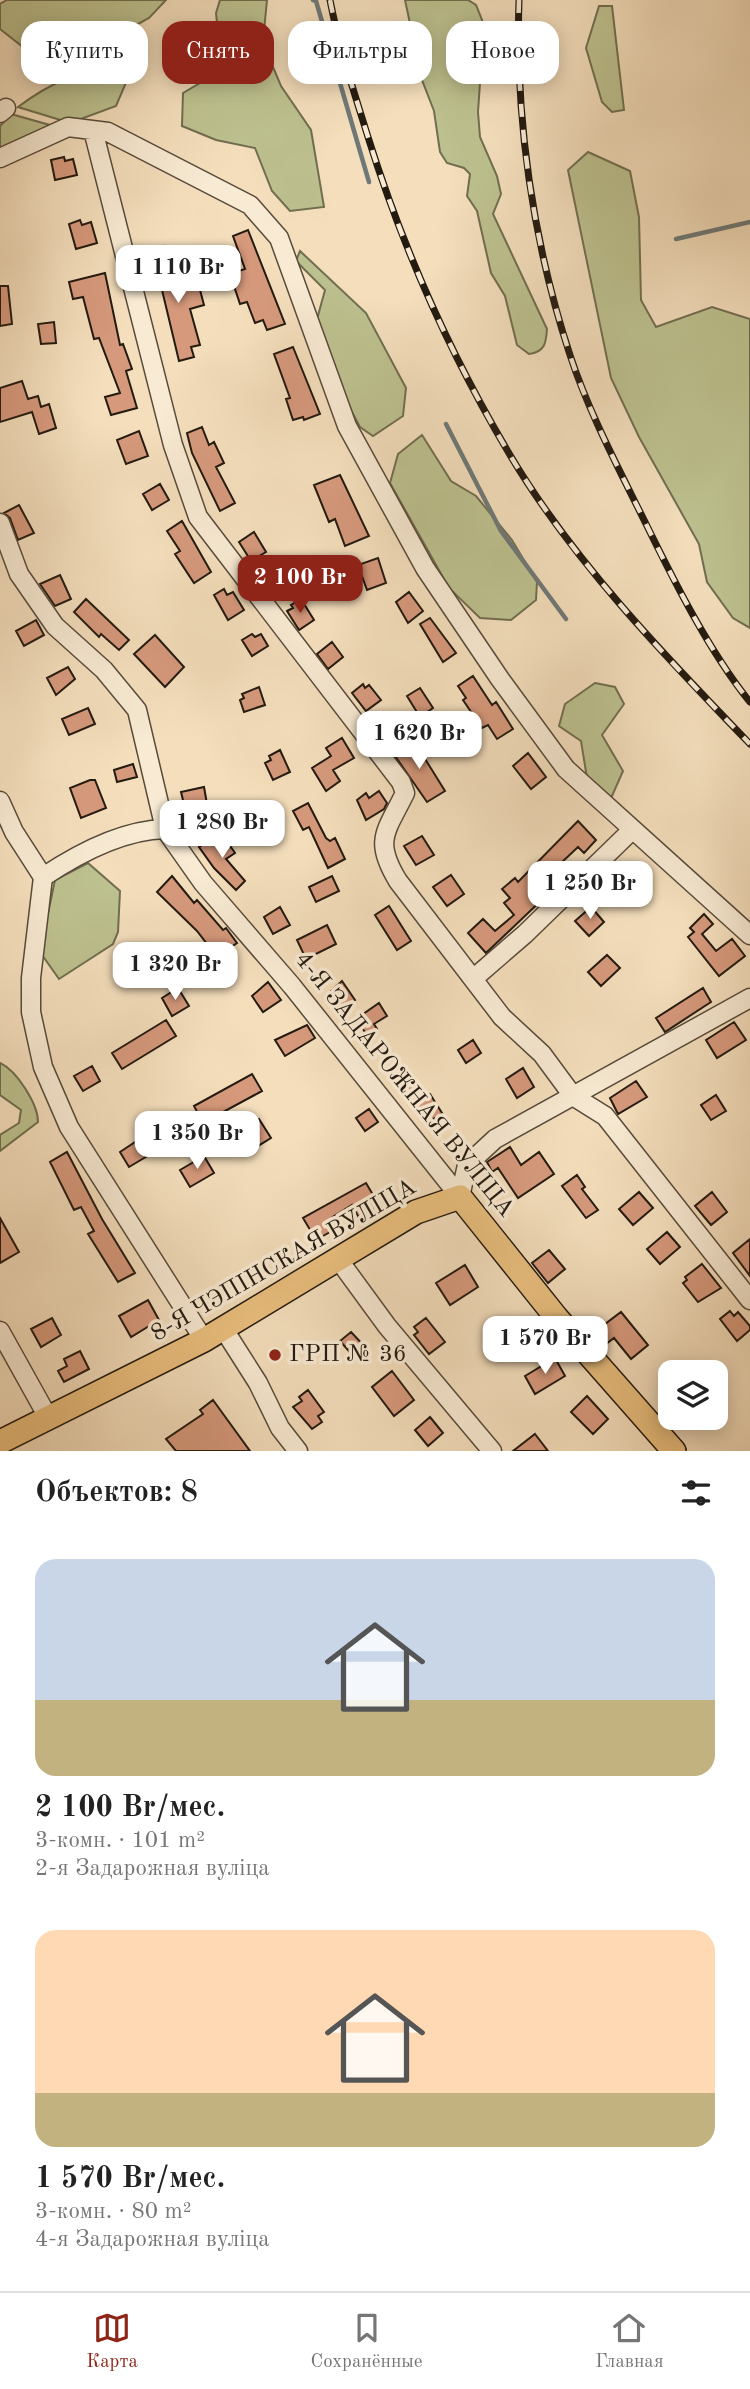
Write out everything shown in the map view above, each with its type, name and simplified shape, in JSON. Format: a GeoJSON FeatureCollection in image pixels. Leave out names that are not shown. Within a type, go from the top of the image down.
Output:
{"type":"FeatureCollection","features":[{"type":"Feature","properties":{"kind":"main road","name":"8-Я ЧЭПІНСКАЯ ВУЛІЦА"},"geometry":{"type":"LineString","coordinates":[[0,1442],[214,1334],[416,1212],[460,1197]]}},
{"type":"Feature","properties":{"kind":"main road","name":"4-Я ЗАДАРОЖНАЯ ВУЛІЦА"},"geometry":{"type":"LineString","coordinates":[[460,1197],[556,1317],[674,1451]]}},
{"type":"Feature","properties":{"kind":"street"},"geometry":{"type":"LineString","coordinates":[[0,158],[68,127],[108,132],[250,205],[279,238],[347,426],[425,568],[566,769],[750,935]]}},
{"type":"Feature","properties":{"kind":"street"},"geometry":{"type":"LineString","coordinates":[[93,130],[173,445],[198,517],[401,782],[405,793],[383,839],[384,859],[502,1017],[542,1054],[573,1096],[605,1116],[750,1300]]}},
{"type":"Feature","properties":{"kind":"street","name":"4-Я ЗАДАРОЖНАЯ ВУЛІЦА"},"geometry":{"type":"LineString","coordinates":[[0,523],[19,574],[55,625],[104,670],[137,710],[165,829],[203,883],[292,986],[460,1197]]}},
{"type":"Feature","properties":{"kind":"street"},"geometry":{"type":"LineString","coordinates":[[0,801],[14,832],[43,877],[31,978],[31,1012],[43,1067],[69,1127],[214,1334],[258,1383],[280,1428],[298,1451]]}},
{"type":"Feature","properties":{"kind":"street"},"geometry":{"type":"LineString","coordinates":[[43,877],[75,856],[144,830],[165,829]]}},
{"type":"Feature","properties":{"kind":"street"},"geometry":{"type":"LineString","coordinates":[[473,979],[525,934],[632,830]]}},
{"type":"Feature","properties":{"kind":"street"},"geometry":{"type":"LineString","coordinates":[[460,1197],[467,1165],[495,1139],[750,998]]}},
{"type":"Feature","properties":{"kind":"street"},"geometry":{"type":"LineString","coordinates":[[338,1259],[387,1326],[492,1451]]}},
{"type":"Feature","properties":{"kind":"street"},"geometry":{"type":"LineString","coordinates":[[0,1331],[49,1419]]}},
{"type":"Feature","properties":{"kind":"green space"},"geometry":{"type":"Polygon","coordinates":[[[7,0],[166,0],[144,21],[21,21],[21,46],[0,29],[0,4],[7,0]]]}},
{"type":"Feature","properties":{"kind":"green space"},"geometry":{"type":"Polygon","coordinates":[[[220,0],[267,0],[265,21],[217,21],[220,0]]]}},
{"type":"Feature","properties":{"kind":"green space"},"geometry":{"type":"Polygon","coordinates":[[[405,0],[468,0],[476,5],[482,21],[446,21],[446,84],[480,84],[480,137],[497,176],[501,194],[493,214],[547,329],[544,346],[534,353],[529,354],[517,345],[505,296],[491,273],[477,211],[467,196],[470,174],[464,168],[447,163],[440,152],[434,111],[424,84],[432,84],[432,21],[409,21],[405,0]]]}},
{"type":"Feature","properties":{"kind":"green space"},"geometry":{"type":"Polygon","coordinates":[[[599,6],[612,6],[624,110],[612,112],[602,102],[586,48],[599,6]]]}},
{"type":"Feature","properties":{"kind":"green space"},"geometry":{"type":"Polygon","coordinates":[[[274,69],[281,86],[311,130],[324,207],[290,211],[272,191],[255,148],[216,140],[182,126],[183,93],[198,84],[274,84],[274,69]]]}},
{"type":"Feature","properties":{"kind":"green space"},"geometry":{"type":"Polygon","coordinates":[[[56,84],[125,84],[116,106],[70,123],[18,107],[56,84]]]}},
{"type":"Feature","properties":{"kind":"green space"},"geometry":{"type":"Polygon","coordinates":[[[11,114],[57,127],[0,149],[0,126],[11,114]]]}},
{"type":"Feature","properties":{"kind":"green space"},"geometry":{"type":"Polygon","coordinates":[[[588,152],[630,171],[639,217],[641,300],[656,327],[712,307],[750,319],[750,628],[733,618],[707,582],[699,544],[639,437],[611,378],[568,170],[588,152]]]}},
{"type":"Feature","properties":{"kind":"green space"},"geometry":{"type":"Polygon","coordinates":[[[300,251],[366,313],[406,388],[403,416],[373,436],[360,427],[344,397],[316,323],[325,290],[296,261],[300,251]]]}},
{"type":"Feature","properties":{"kind":"green space"},"geometry":{"type":"Polygon","coordinates":[[[422,435],[451,481],[476,496],[512,540],[537,582],[536,600],[511,620],[480,618],[449,588],[390,483],[398,454],[422,435]]]}},
{"type":"Feature","properties":{"kind":"green space"},"geometry":{"type":"Polygon","coordinates":[[[595,683],[615,687],[624,704],[602,735],[623,771],[612,796],[604,797],[587,778],[581,741],[559,726],[565,704],[595,683]]]}},
{"type":"Feature","properties":{"kind":"green space"},"geometry":{"type":"Polygon","coordinates":[[[88,863],[120,891],[118,932],[113,944],[59,979],[40,952],[55,880],[88,863]]]}},
{"type":"Feature","properties":{"kind":"green space"},"geometry":{"type":"Polygon","coordinates":[[[0,1063],[13,1073],[25,1089],[34,1106],[38,1122],[0,1151],[0,1135],[19,1123],[21,1110],[0,1095],[0,1063]]]}},
{"type":"Feature","properties":{"kind":"building"},"geometry":{"type":"Polygon","coordinates":[[[64,157],[65,161],[73,159],[77,175],[55,180],[51,160],[64,157]]]}},
{"type":"Feature","properties":{"kind":"building"},"geometry":{"type":"Polygon","coordinates":[[[80,220],[82,225],[91,222],[97,243],[76,249],[69,224],[80,220]]]}},
{"type":"Feature","properties":{"kind":"building"},"geometry":{"type":"Polygon","coordinates":[[[248,230],[285,324],[267,330],[263,320],[255,323],[247,302],[240,304],[230,274],[245,269],[233,236],[248,230]]]}},
{"type":"Feature","properties":{"kind":"building"},"geometry":{"type":"Polygon","coordinates":[[[164,246],[179,291],[199,286],[204,305],[190,309],[200,345],[191,347],[194,357],[179,361],[157,269],[154,270],[148,251],[164,246]]]}},
{"type":"Feature","properties":{"kind":"building"},"geometry":{"type":"Polygon","coordinates":[[[105,273],[120,345],[123,344],[132,369],[126,371],[137,408],[111,415],[105,397],[120,393],[99,338],[94,339],[83,297],[73,299],[69,282],[105,273]]]}},
{"type":"Feature","properties":{"kind":"building"},"geometry":{"type":"Polygon","coordinates":[[[0,286],[8,286],[12,324],[0,326],[0,286]]]}},
{"type":"Feature","properties":{"kind":"building"},"geometry":{"type":"Polygon","coordinates":[[[54,322],[56,343],[41,344],[38,324],[54,322]]]}},
{"type":"Feature","properties":{"kind":"building"},"geometry":{"type":"Polygon","coordinates":[[[293,347],[320,414],[304,420],[303,417],[293,420],[286,399],[290,398],[274,354],[293,347]]]}},
{"type":"Feature","properties":{"kind":"building"},"geometry":{"type":"Polygon","coordinates":[[[22,381],[28,399],[38,396],[41,407],[49,404],[56,428],[39,434],[32,412],[0,422],[0,388],[22,381]]]}},
{"type":"Feature","properties":{"kind":"building"},"geometry":{"type":"Polygon","coordinates":[[[202,427],[209,445],[214,442],[224,463],[216,467],[235,503],[220,511],[192,453],[187,433],[202,427]]]}},
{"type":"Feature","properties":{"kind":"building"},"geometry":{"type":"Polygon","coordinates":[[[139,431],[148,456],[126,464],[117,440],[139,431]]]}},
{"type":"Feature","properties":{"kind":"building"},"geometry":{"type":"Polygon","coordinates":[[[340,475],[369,536],[345,546],[335,519],[329,522],[314,485],[340,475]]]}},
{"type":"Feature","properties":{"kind":"building"},"geometry":{"type":"Polygon","coordinates":[[[160,484],[169,500],[152,510],[143,494],[160,484]]]}},
{"type":"Feature","properties":{"kind":"building"},"geometry":{"type":"Polygon","coordinates":[[[19,505],[34,533],[18,540],[10,518],[4,513],[19,505]]]}},
{"type":"Feature","properties":{"kind":"building"},"geometry":{"type":"Polygon","coordinates":[[[182,521],[211,572],[194,583],[175,554],[180,551],[167,531],[182,521]]]}},
{"type":"Feature","properties":{"kind":"building"},"geometry":{"type":"Polygon","coordinates":[[[254,532],[266,552],[251,561],[239,542],[254,532]]]}},
{"type":"Feature","properties":{"kind":"building"},"geometry":{"type":"Polygon","coordinates":[[[378,558],[386,583],[367,590],[358,565],[378,558]]]}},
{"type":"Feature","properties":{"kind":"building"},"geometry":{"type":"Polygon","coordinates":[[[60,575],[71,599],[55,606],[40,584],[60,575]]]}},
{"type":"Feature","properties":{"kind":"building"},"geometry":{"type":"Polygon","coordinates":[[[224,589],[227,595],[233,592],[244,610],[228,620],[214,595],[224,589]]]}},
{"type":"Feature","properties":{"kind":"building"},"geometry":{"type":"Polygon","coordinates":[[[409,592],[423,611],[408,623],[396,602],[409,592]]]}},
{"type":"Feature","properties":{"kind":"building"},"geometry":{"type":"Polygon","coordinates":[[[86,599],[129,640],[119,650],[101,634],[99,637],[74,612],[86,599]]]}},
{"type":"Feature","properties":{"kind":"building"},"geometry":{"type":"Polygon","coordinates":[[[301,599],[314,620],[299,630],[287,611],[301,599]]]}},
{"type":"Feature","properties":{"kind":"building"},"geometry":{"type":"Polygon","coordinates":[[[430,618],[456,653],[443,662],[420,624],[430,618]]]}},
{"type":"Feature","properties":{"kind":"building"},"geometry":{"type":"Polygon","coordinates":[[[36,620],[44,635],[24,646],[16,631],[36,620]]]}},
{"type":"Feature","properties":{"kind":"building"},"geometry":{"type":"Polygon","coordinates":[[[252,634],[255,637],[261,634],[268,646],[252,656],[242,640],[252,634]]]}},
{"type":"Feature","properties":{"kind":"building"},"geometry":{"type":"Polygon","coordinates":[[[155,635],[184,667],[165,687],[134,654],[155,635]]]}},
{"type":"Feature","properties":{"kind":"building"},"geometry":{"type":"Polygon","coordinates":[[[332,642],[343,657],[328,669],[317,654],[332,642]]]}},
{"type":"Feature","properties":{"kind":"building"},"geometry":{"type":"Polygon","coordinates":[[[68,667],[75,679],[56,695],[47,678],[68,667]]]}},
{"type":"Feature","properties":{"kind":"building"},"geometry":{"type":"Polygon","coordinates":[[[473,676],[492,705],[496,702],[513,729],[497,739],[488,725],[482,728],[463,700],[466,698],[458,686],[473,676]]]}},
{"type":"Feature","properties":{"kind":"building"},"geometry":{"type":"Polygon","coordinates":[[[363,684],[365,688],[369,685],[381,700],[366,711],[352,693],[363,684]]]}},
{"type":"Feature","properties":{"kind":"building"},"geometry":{"type":"Polygon","coordinates":[[[259,687],[265,705],[244,712],[240,700],[244,698],[242,694],[259,687]]]}},
{"type":"Feature","properties":{"kind":"building"},"geometry":{"type":"Polygon","coordinates":[[[420,688],[433,708],[420,717],[407,696],[420,688]]]}},
{"type":"Feature","properties":{"kind":"building"},"geometry":{"type":"Polygon","coordinates":[[[88,708],[95,724],[69,735],[62,719],[88,708]]]}},
{"type":"Feature","properties":{"kind":"building"},"geometry":{"type":"Polygon","coordinates":[[[342,738],[354,758],[333,770],[340,781],[326,791],[312,768],[331,756],[326,748],[342,738]]]}},
{"type":"Feature","properties":{"kind":"building"},"geometry":{"type":"Polygon","coordinates":[[[414,741],[445,791],[427,802],[393,753],[414,741]]]}},
{"type":"Feature","properties":{"kind":"building"},"geometry":{"type":"Polygon","coordinates":[[[280,750],[290,772],[273,780],[265,763],[271,760],[269,756],[280,750]]]}},
{"type":"Feature","properties":{"kind":"building"},"geometry":{"type":"Polygon","coordinates":[[[528,753],[546,777],[531,789],[513,766],[528,753]]]}},
{"type":"Feature","properties":{"kind":"building"},"geometry":{"type":"Polygon","coordinates":[[[133,764],[137,777],[117,782],[114,770],[133,764]]]}},
{"type":"Feature","properties":{"kind":"building"},"geometry":{"type":"Polygon","coordinates":[[[95,780],[106,808],[81,818],[70,788],[95,780]]]}},
{"type":"Feature","properties":{"kind":"building"},"geometry":{"type":"Polygon","coordinates":[[[204,787],[207,804],[200,805],[207,822],[190,829],[181,792],[204,787]]]}},
{"type":"Feature","properties":{"kind":"building"},"geometry":{"type":"Polygon","coordinates":[[[379,791],[387,803],[384,809],[366,820],[357,800],[366,793],[369,798],[379,791]]]}},
{"type":"Feature","properties":{"kind":"building"},"geometry":{"type":"Polygon","coordinates":[[[308,803],[326,838],[330,841],[335,838],[345,859],[328,868],[309,827],[303,830],[293,811],[308,803]]]}},
{"type":"Feature","properties":{"kind":"building"},"geometry":{"type":"Polygon","coordinates":[[[578,821],[596,840],[584,853],[578,847],[560,864],[569,874],[486,953],[468,933],[483,919],[495,931],[514,915],[504,903],[510,898],[502,889],[515,878],[518,882],[578,821]]]}},
{"type":"Feature","properties":{"kind":"building"},"geometry":{"type":"Polygon","coordinates":[[[221,833],[235,853],[226,859],[245,881],[236,890],[214,868],[199,847],[221,833]]]}},
{"type":"Feature","properties":{"kind":"building"},"geometry":{"type":"Polygon","coordinates":[[[422,836],[434,855],[416,865],[404,846],[422,836]]]}},
{"type":"Feature","properties":{"kind":"building"},"geometry":{"type":"Polygon","coordinates":[[[631,871],[645,885],[632,898],[618,884],[631,871]]]}},
{"type":"Feature","properties":{"kind":"building"},"geometry":{"type":"Polygon","coordinates":[[[451,875],[464,894],[447,906],[433,887],[451,875]]]}},
{"type":"Feature","properties":{"kind":"building"},"geometry":{"type":"Polygon","coordinates":[[[172,876],[194,903],[197,900],[223,930],[226,928],[237,943],[217,957],[197,931],[157,892],[172,876]]]}},
{"type":"Feature","properties":{"kind":"building"},"geometry":{"type":"Polygon","coordinates":[[[332,876],[339,891],[316,902],[309,887],[332,876]]]}},
{"type":"Feature","properties":{"kind":"building"},"geometry":{"type":"Polygon","coordinates":[[[389,906],[411,941],[397,950],[375,915],[389,906]]]}},
{"type":"Feature","properties":{"kind":"building"},"geometry":{"type":"Polygon","coordinates":[[[280,907],[290,925],[273,934],[264,917],[280,907]]]}},
{"type":"Feature","properties":{"kind":"building"},"geometry":{"type":"Polygon","coordinates":[[[591,907],[604,922],[589,936],[575,921],[591,907]]]}},
{"type":"Feature","properties":{"kind":"building"},"geometry":{"type":"Polygon","coordinates":[[[704,914],[713,924],[702,934],[716,951],[732,939],[745,956],[719,976],[688,937],[694,932],[690,928],[704,914]]]}},
{"type":"Feature","properties":{"kind":"building"},"geometry":{"type":"Polygon","coordinates":[[[327,925],[336,944],[306,959],[297,940],[327,925]]]}},
{"type":"Feature","properties":{"kind":"building"},"geometry":{"type":"Polygon","coordinates":[[[607,955],[620,968],[601,986],[588,972],[607,955]]]}},
{"type":"Feature","properties":{"kind":"building"},"geometry":{"type":"Polygon","coordinates":[[[342,981],[355,1000],[339,1011],[328,994],[342,981]]]}},
{"type":"Feature","properties":{"kind":"building"},"geometry":{"type":"Polygon","coordinates":[[[268,982],[281,1000],[263,1012],[252,996],[268,982]]]}},
{"type":"Feature","properties":{"kind":"building"},"geometry":{"type":"Polygon","coordinates":[[[178,988],[189,1006],[172,1016],[162,998],[178,988]]]}},
{"type":"Feature","properties":{"kind":"building"},"geometry":{"type":"Polygon","coordinates":[[[703,988],[711,1002],[665,1032],[656,1018],[703,988]]]}},
{"type":"Feature","properties":{"kind":"building"},"geometry":{"type":"Polygon","coordinates":[[[379,1003],[387,1016],[374,1024],[377,1029],[367,1035],[356,1019],[379,1003]]]}},
{"type":"Feature","properties":{"kind":"building"},"geometry":{"type":"Polygon","coordinates":[[[166,1020],[176,1036],[122,1069],[112,1053],[166,1020]]]}},
{"type":"Feature","properties":{"kind":"building"},"geometry":{"type":"Polygon","coordinates":[[[734,1022],[746,1040],[717,1058],[706,1040],[734,1022]]]}},
{"type":"Feature","properties":{"kind":"building"},"geometry":{"type":"Polygon","coordinates":[[[307,1025],[315,1038],[285,1056],[275,1040],[307,1025]]]}},
{"type":"Feature","properties":{"kind":"building"},"geometry":{"type":"Polygon","coordinates":[[[473,1040],[481,1053],[466,1063],[458,1050],[473,1040]]]}},
{"type":"Feature","properties":{"kind":"building"},"geometry":{"type":"Polygon","coordinates":[[[92,1066],[100,1081],[83,1091],[74,1076],[92,1066]]]}},
{"type":"Feature","properties":{"kind":"building"},"geometry":{"type":"Polygon","coordinates":[[[523,1068],[534,1087],[517,1098],[506,1079],[523,1068]]]}},
{"type":"Feature","properties":{"kind":"building"},"geometry":{"type":"Polygon","coordinates":[[[252,1074],[262,1091],[203,1123],[194,1106],[252,1074]]]}},
{"type":"Feature","properties":{"kind":"building"},"geometry":{"type":"Polygon","coordinates":[[[411,1076],[425,1097],[430,1094],[442,1113],[426,1124],[397,1085],[411,1076]]]}},
{"type":"Feature","properties":{"kind":"building"},"geometry":{"type":"Polygon","coordinates":[[[636,1081],[647,1097],[618,1114],[610,1098],[636,1081]]]}},
{"type":"Feature","properties":{"kind":"building"},"geometry":{"type":"Polygon","coordinates":[[[716,1095],[726,1111],[711,1120],[701,1105],[716,1095]]]}},
{"type":"Feature","properties":{"kind":"building"},"geometry":{"type":"Polygon","coordinates":[[[369,1109],[378,1122],[365,1131],[356,1118],[369,1109]]]}},
{"type":"Feature","properties":{"kind":"building"},"geometry":{"type":"Polygon","coordinates":[[[173,1117],[183,1135],[129,1167],[120,1152],[173,1117]]]}},
{"type":"Feature","properties":{"kind":"building"},"geometry":{"type":"Polygon","coordinates":[[[259,1119],[271,1138],[245,1154],[233,1134],[259,1119]]]}},
{"type":"Feature","properties":{"kind":"building"},"geometry":{"type":"Polygon","coordinates":[[[510,1147],[521,1165],[539,1152],[554,1174],[518,1198],[498,1168],[492,1172],[487,1162],[510,1147]]]}},
{"type":"Feature","properties":{"kind":"building"},"geometry":{"type":"Polygon","coordinates":[[[67,1152],[102,1219],[135,1273],[118,1282],[88,1234],[94,1231],[81,1207],[74,1210],[50,1162],[67,1152]]]}},
{"type":"Feature","properties":{"kind":"building"},"geometry":{"type":"Polygon","coordinates":[[[204,1156],[214,1173],[190,1187],[180,1170],[204,1156]]]}},
{"type":"Feature","properties":{"kind":"building"},"geometry":{"type":"Polygon","coordinates":[[[577,1175],[585,1187],[582,1189],[598,1210],[586,1218],[562,1186],[577,1175]]]}},
{"type":"Feature","properties":{"kind":"building"},"geometry":{"type":"Polygon","coordinates":[[[366,1183],[379,1205],[359,1218],[352,1205],[331,1218],[337,1228],[316,1240],[303,1218],[366,1183]]]}},
{"type":"Feature","properties":{"kind":"building"},"geometry":{"type":"Polygon","coordinates":[[[639,1192],[653,1208],[633,1225],[619,1209],[639,1192]]]}},
{"type":"Feature","properties":{"kind":"building"},"geometry":{"type":"Polygon","coordinates":[[[712,1192],[727,1212],[711,1225],[695,1206],[712,1192]]]}},
{"type":"Feature","properties":{"kind":"building"},"geometry":{"type":"Polygon","coordinates":[[[0,1218],[19,1252],[0,1263],[0,1218]]]}},
{"type":"Feature","properties":{"kind":"building"},"geometry":{"type":"Polygon","coordinates":[[[667,1232],[680,1247],[660,1264],[647,1249],[667,1232]]]}},
{"type":"Feature","properties":{"kind":"building"},"geometry":{"type":"Polygon","coordinates":[[[750,1239],[750,1276],[733,1253],[750,1239]]]}},
{"type":"Feature","properties":{"kind":"building"},"geometry":{"type":"Polygon","coordinates":[[[549,1250],[565,1269],[548,1283],[532,1263],[549,1250]]]}},
{"type":"Feature","properties":{"kind":"building"},"geometry":{"type":"Polygon","coordinates":[[[702,1264],[721,1288],[698,1302],[683,1283],[687,1280],[685,1277],[702,1264]]]}},
{"type":"Feature","properties":{"kind":"building"},"geometry":{"type":"Polygon","coordinates":[[[465,1265],[478,1287],[450,1305],[436,1283],[465,1265]]]}},
{"type":"Feature","properties":{"kind":"building"},"geometry":{"type":"Polygon","coordinates":[[[148,1300],[159,1320],[131,1337],[119,1316],[148,1300]]]}},
{"type":"Feature","properties":{"kind":"building"},"geometry":{"type":"Polygon","coordinates":[[[730,1311],[734,1316],[738,1312],[750,1326],[750,1330],[737,1341],[720,1319],[730,1311]]]}},
{"type":"Feature","properties":{"kind":"building"},"geometry":{"type":"Polygon","coordinates":[[[621,1312],[648,1345],[631,1359],[614,1338],[602,1347],[592,1334],[621,1312]]]}},
{"type":"Feature","properties":{"kind":"building"},"geometry":{"type":"Polygon","coordinates":[[[52,1318],[61,1335],[41,1347],[31,1329],[52,1318]]]}},
{"type":"Feature","properties":{"kind":"building"},"geometry":{"type":"Polygon","coordinates":[[[426,1318],[445,1342],[429,1354],[414,1335],[418,1332],[414,1327],[426,1318]]]}},
{"type":"Feature","properties":{"kind":"building"},"geometry":{"type":"Polygon","coordinates":[[[351,1332],[367,1349],[356,1359],[340,1341],[351,1332]]]}},
{"type":"Feature","properties":{"kind":"building"},"geometry":{"type":"Polygon","coordinates":[[[80,1351],[89,1369],[64,1382],[58,1371],[67,1366],[64,1359],[80,1351]]]}},
{"type":"Feature","properties":{"kind":"building"},"geometry":{"type":"Polygon","coordinates":[[[555,1358],[565,1376],[535,1394],[525,1376],[555,1358]]]}},
{"type":"Feature","properties":{"kind":"building"},"geometry":{"type":"Polygon","coordinates":[[[392,1371],[414,1400],[394,1416],[372,1387],[392,1371]]]}},
{"type":"Feature","properties":{"kind":"building"},"geometry":{"type":"Polygon","coordinates":[[[308,1390],[324,1412],[318,1416],[322,1422],[312,1429],[293,1407],[302,1401],[299,1397],[308,1390]]]}},
{"type":"Feature","properties":{"kind":"building"},"geometry":{"type":"Polygon","coordinates":[[[587,1396],[608,1419],[593,1434],[571,1412],[587,1396]]]}},
{"type":"Feature","properties":{"kind":"building"},"geometry":{"type":"Polygon","coordinates":[[[213,1400],[250,1451],[176,1451],[166,1439],[203,1414],[200,1410],[213,1400]]]}},
{"type":"Feature","properties":{"kind":"building"},"geometry":{"type":"Polygon","coordinates":[[[430,1417],[443,1433],[428,1446],[415,1430],[430,1417]]]}},
{"type":"Feature","properties":{"kind":"building"},"geometry":{"type":"Polygon","coordinates":[[[535,1434],[548,1451],[513,1451],[535,1434]]]}},
{"type":"Feature","properties":{"kind":"waterway"},"geometry":{"type":"LineString","coordinates":[[313,0],[316,1],[369,182]]}},
{"type":"Feature","properties":{"kind":"waterway"},"geometry":{"type":"LineString","coordinates":[[676,239],[750,222]]}},
{"type":"Feature","properties":{"kind":"waterway"},"geometry":{"type":"LineString","coordinates":[[446,424],[501,531],[566,619]]}},
{"type":"Feature","properties":{"kind":"railway"},"geometry":{"type":"LineString","coordinates":[[330,0],[352,86],[412,260],[448,340],[488,417],[535,494],[591,570],[653,642],[750,744]]}},
{"type":"Feature","properties":{"kind":"railway"},"geometry":{"type":"LineString","coordinates":[[519,0],[520,90],[529,180],[546,269],[570,355],[605,441],[668,569],[721,662],[750,702]]}},
{"type":"Feature","properties":{"kind":"place","name":"ГРП № 36"},"geometry":{"type":"Point","coordinates":[275,1355]}}]}
